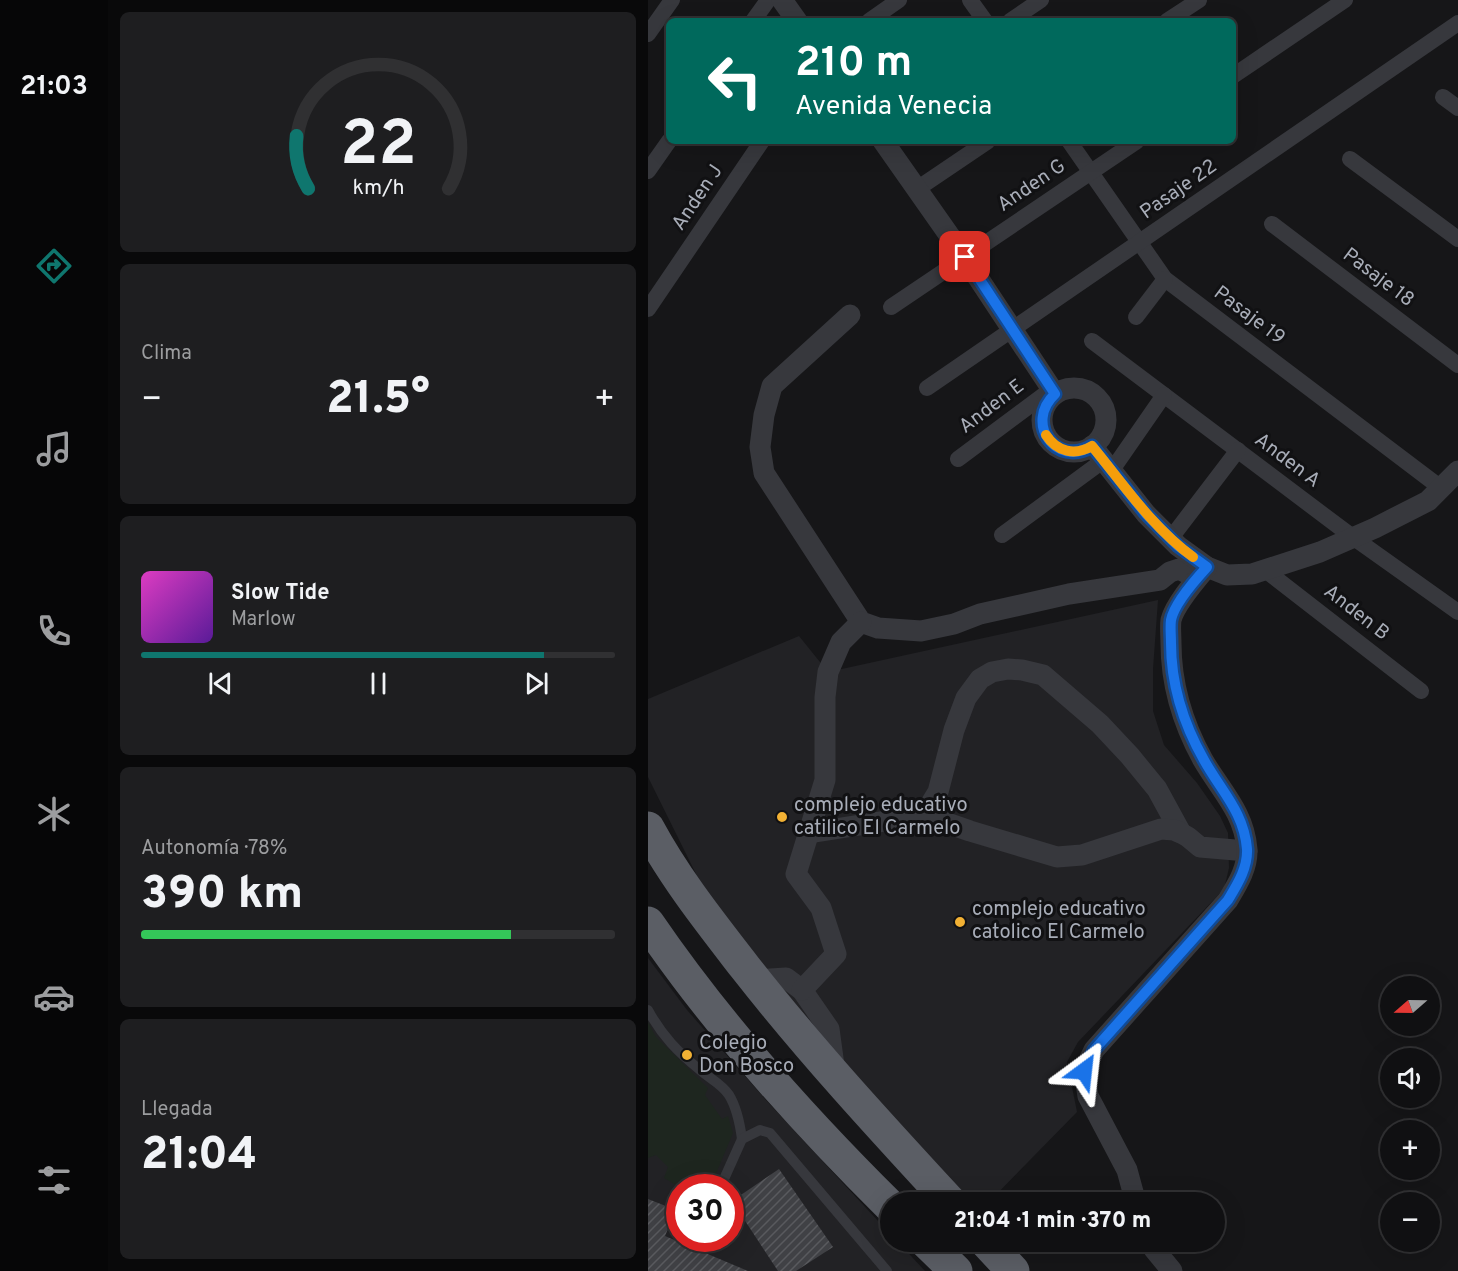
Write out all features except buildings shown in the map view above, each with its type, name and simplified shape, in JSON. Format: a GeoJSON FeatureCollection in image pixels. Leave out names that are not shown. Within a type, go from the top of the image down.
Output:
{"type":"FeatureCollection","features":[{"type":"Feature","properties":{"kind":"highway"},"geometry":{"type":"LineString","coordinates":[[648,828],[698,908],[755,980],[836,1079],[941,1192]]}},
{"type":"Feature","properties":{"kind":"highway"},"geometry":{"type":"LineString","coordinates":[[648,923],[681,971],[777,1090],[880,1197]]}},
{"type":"Feature","properties":{"kind":"highway"},"geometry":{"type":"LineString","coordinates":[[995,1252],[1013,1271]]}},
{"type":"Feature","properties":{"kind":"street"},"geometry":{"type":"LineString","coordinates":[[648,34],[672,0]]}},
{"type":"Feature","properties":{"kind":"street"},"geometry":{"type":"LineString","coordinates":[[755,18],[768,0]]}},
{"type":"Feature","properties":{"kind":"street"},"geometry":{"type":"LineString","coordinates":[[782,0],[795,18]]}},
{"type":"Feature","properties":{"kind":"street"},"geometry":{"type":"LineString","coordinates":[[873,18],[899,0]]}},
{"type":"Feature","properties":{"kind":"street"},"geometry":{"type":"LineString","coordinates":[[970,0],[983,18]]}},
{"type":"Feature","properties":{"kind":"street"},"geometry":{"type":"LineString","coordinates":[[1014,18],[1041,0]]}},
{"type":"Feature","properties":{"kind":"street"},"geometry":{"type":"LineString","coordinates":[[1171,18],[1198,0]]}},
{"type":"Feature","properties":{"kind":"street"},"geometry":{"type":"LineString","coordinates":[[1236,74],[1346,0]]}},
{"type":"Feature","properties":{"kind":"street","name":"Pasaje 22"},"geometry":{"type":"LineString","coordinates":[[927,388],[1458,23]]}},
{"type":"Feature","properties":{"kind":"street"},"geometry":{"type":"LineString","coordinates":[[1443,97],[1458,108]]}},
{"type":"Feature","properties":{"kind":"street"},"geometry":{"type":"LineString","coordinates":[[648,171],[667,144]]}},
{"type":"Feature","properties":{"kind":"street","name":"Anden J"},"geometry":{"type":"LineString","coordinates":[[648,309],[760,144]]}},
{"type":"Feature","properties":{"kind":"street"},"geometry":{"type":"LineString","coordinates":[[886,144],[965,257],[1053,392]]}},
{"type":"Feature","properties":{"kind":"street"},"geometry":{"type":"LineString","coordinates":[[917,189],[984,144]]}},
{"type":"Feature","properties":{"kind":"street","name":"Pasaje 19"},"geometry":{"type":"LineString","coordinates":[[1071,144],[1165,279],[1441,488]]}},
{"type":"Feature","properties":{"kind":"street","name":"Anden G"},"geometry":{"type":"LineString","coordinates":[[891,307],[1132,144]]}},
{"type":"Feature","properties":{"kind":"street"},"geometry":{"type":"LineString","coordinates":[[1350,159],[1458,239]]}},
{"type":"Feature","properties":{"kind":"street","name":"Pasaje 18"},"geometry":{"type":"LineString","coordinates":[[1272,224],[1458,365]]}},
{"type":"Feature","properties":{"kind":"street"},"geometry":{"type":"LineString","coordinates":[[1136,317],[1165,279]]}},
{"type":"Feature","properties":{"kind":"street"},"geometry":{"type":"LineString","coordinates":[[850,315],[772,386],[764,416],[760,447],[765,473],[861,622],[878,628],[921,631],[954,624],[980,614],[1069,594],[1160,580],[1170,572],[1179,569],[1227,575],[1252,574],[1320,552],[1354,538],[1428,501],[1458,471]]}},
{"type":"Feature","properties":{"kind":"street","name":"Anden A"},"geometry":{"type":"LineString","coordinates":[[1092,341],[1354,538],[1458,612]]}},
{"type":"Feature","properties":{"kind":"street"},"geometry":{"type":"LineString","coordinates":[[1103,459],[1102,434],[1106,419],[1097,398],[1077,388],[1053,392],[1045,406],[1042,421],[1050,442],[1071,452],[1086,450],[1103,459],[1146,514],[1202,573]]}},
{"type":"Feature","properties":{"kind":"street","name":"Anden E"},"geometry":{"type":"LineString","coordinates":[[958,459],[1053,392]]}},
{"type":"Feature","properties":{"kind":"street"},"geometry":{"type":"LineString","coordinates":[[1002,535],[1103,459],[1164,395]]}},
{"type":"Feature","properties":{"kind":"street"},"geometry":{"type":"LineString","coordinates":[[1171,538],[1238,450]]}},
{"type":"Feature","properties":{"kind":"street","name":"Anden B"},"geometry":{"type":"LineString","coordinates":[[1265,570],[1421,691]]}},
{"type":"Feature","properties":{"kind":"street"},"geometry":{"type":"LineString","coordinates":[[1133,1192],[1126,1170],[1088,1096],[1084,1071],[1094,1050],[1228,900],[1242,877],[1247,851],[1240,819],[1204,761],[1184,721],[1175,686],[1171,660],[1171,619],[1202,573]]}},
{"type":"Feature","properties":{"kind":"street"},"geometry":{"type":"LineString","coordinates":[[802,990],[836,954],[821,908],[796,874],[825,780],[825,697],[828,672],[841,642],[861,622]]}},
{"type":"Feature","properties":{"kind":"street"},"geometry":{"type":"LineString","coordinates":[[924,815],[938,792],[954,730],[966,698],[980,679],[992,672],[1008,669],[1043,675],[1100,724],[1157,789],[1181,833]]}},
{"type":"Feature","properties":{"kind":"street"},"geometry":{"type":"LineString","coordinates":[[808,833],[924,815],[1057,857],[1082,855],[1161,829],[1181,833],[1200,848],[1247,851]]}},
{"type":"Feature","properties":{"kind":"street"},"geometry":{"type":"LineString","coordinates":[[755,980],[786,978],[802,990],[829,1029],[836,1079]]}},
{"type":"Feature","properties":{"kind":"street"},"geometry":{"type":"LineString","coordinates":[[1156,1252],[1172,1271]]}},
{"type":"Feature","properties":{"kind":"lane"},"geometry":{"type":"LineString","coordinates":[[648,1010],[672,1046],[729,1094],[742,1139],[726,1174]]}},
{"type":"Feature","properties":{"kind":"lane"},"geometry":{"type":"LineString","coordinates":[[742,1139],[760,1130],[770,1133],[887,1271]]}},
{"type":"Feature","properties":{"kind":"shaded area","name":"complejo educativo catolico El Carmelo"},"geometry":{"type":"Polygon","coordinates":[[[1158,600],[1153,669],[1153,711],[1164,745],[1197,783],[1220,816],[1228,833],[1229,868],[1224,889],[1078,1042],[1067,1062],[1077,1112],[999,1192],[958,1192],[845,1074],[749,955],[697,876],[648,777],[648,699],[799,636],[828,672],[1158,600]]]}},
{"type":"Feature","properties":{"kind":"shaded area"},"geometry":{"type":"Polygon","coordinates":[[[648,958],[687,1010],[766,1100],[880,1223],[880,1252],[907,1252],[925,1271],[648,1271],[648,958]]]}},
{"type":"Feature","properties":{"kind":"shaded area"},"geometry":{"type":"Polygon","coordinates":[[[648,1022],[656,1037],[708,1088],[705,1095],[722,1119],[728,1116],[733,1133],[716,1174],[666,1174],[666,1179],[664,1178],[668,1167],[656,1155],[648,1158],[648,1022]]]}},
{"type":"Feature","properties":{"kind":"slow traffic"},"geometry":{"type":"LineString","coordinates":[[1046,435],[1057,447],[1071,452],[1086,450],[1092,446],[1146,514],[1178,546],[1193,557]]}},
{"type":"Feature","properties":{"kind":"place","name":"complejo educativo catilico El Carmelo"},"geometry":{"type":"Point","coordinates":[782,817]}},
{"type":"Feature","properties":{"kind":"place","name":"complejo educativo catolico El Carmelo"},"geometry":{"type":"Point","coordinates":[960,922]}},
{"type":"Feature","properties":{"kind":"place","name":"Colegio Don Bosco"},"geometry":{"type":"Point","coordinates":[687,1055]}},
{"type":"Feature","properties":{"kind":"route"},"geometry":{"type":"LineString","coordinates":[[965,257],[1055,394],[1045,406],[1042,421],[1050,442],[1071,452],[1086,450],[1092,446],[1146,514],[1178,546],[1207,567],[1181,601],[1171,619],[1171,660],[1184,721],[1204,761],[1240,819],[1247,851],[1242,877],[1228,900],[1094,1050],[1084,1071]]}}]}
